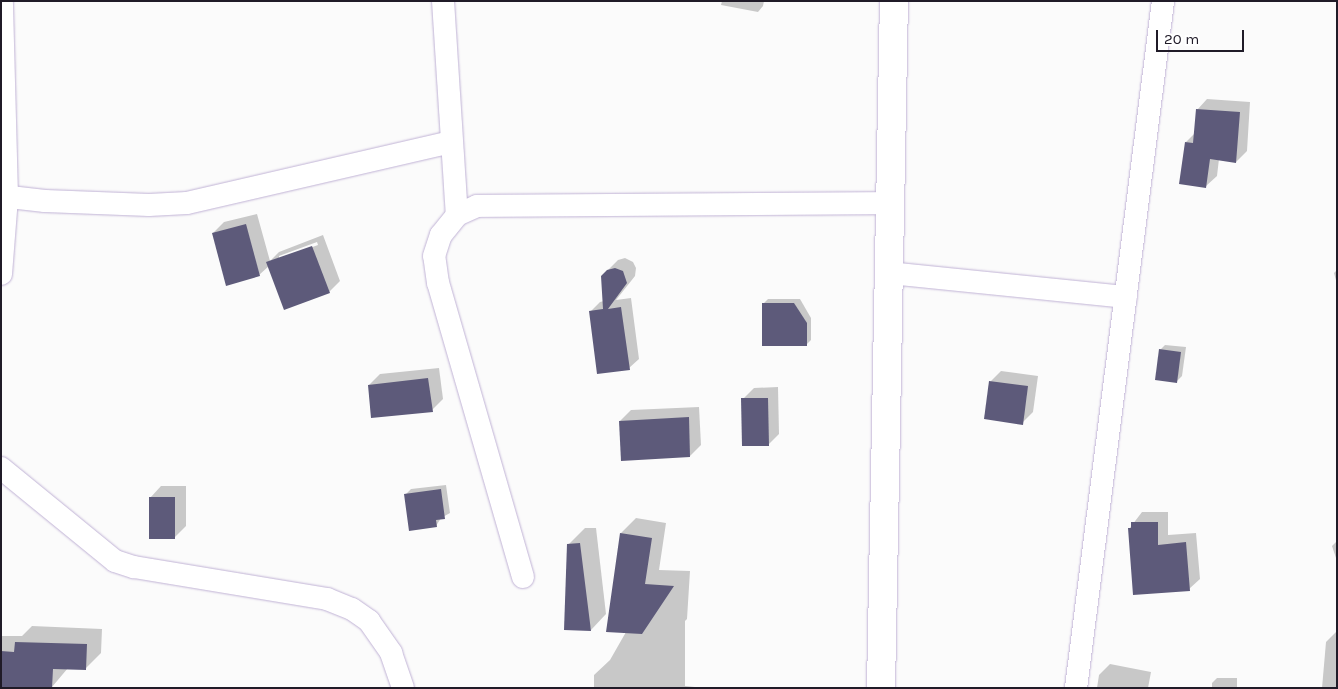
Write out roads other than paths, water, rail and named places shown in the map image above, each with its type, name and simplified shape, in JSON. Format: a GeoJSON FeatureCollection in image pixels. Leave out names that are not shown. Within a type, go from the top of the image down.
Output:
{"type":"FeatureCollection","features":[{"type":"Feature","properties":{"kind":"main road"},"geometry":{"type":"LineString","coordinates":[[881,688],[894,1]]}},
{"type":"Feature","properties":{"kind":"street"},"geometry":{"type":"LineString","coordinates":[[1,274],[4,196],[2,1]]}},
{"type":"Feature","properties":{"kind":"street"},"geometry":{"type":"LineString","coordinates":[[442,1],[450,142],[457,215]]}},
{"type":"Feature","properties":{"kind":"street"},"geometry":{"type":"LineString","coordinates":[[1076,688],[1163,1]]}},
{"type":"Feature","properties":{"kind":"street"},"geometry":{"type":"LineString","coordinates":[[4,196],[149,206],[187,203],[450,142]]}},
{"type":"Feature","properties":{"kind":"street"},"geometry":{"type":"LineString","coordinates":[[522,577],[438,283],[434,256],[441,235],[457,215],[477,206],[891,203]]}},
{"type":"Feature","properties":{"kind":"street"},"geometry":{"type":"LineString","coordinates":[[889,273],[1126,297]]}},
{"type":"Feature","properties":{"kind":"street"},"geometry":{"type":"LineString","coordinates":[[1,468],[115,561],[134,568],[327,599],[352,609],[369,620],[391,653],[404,688]]}}]}
